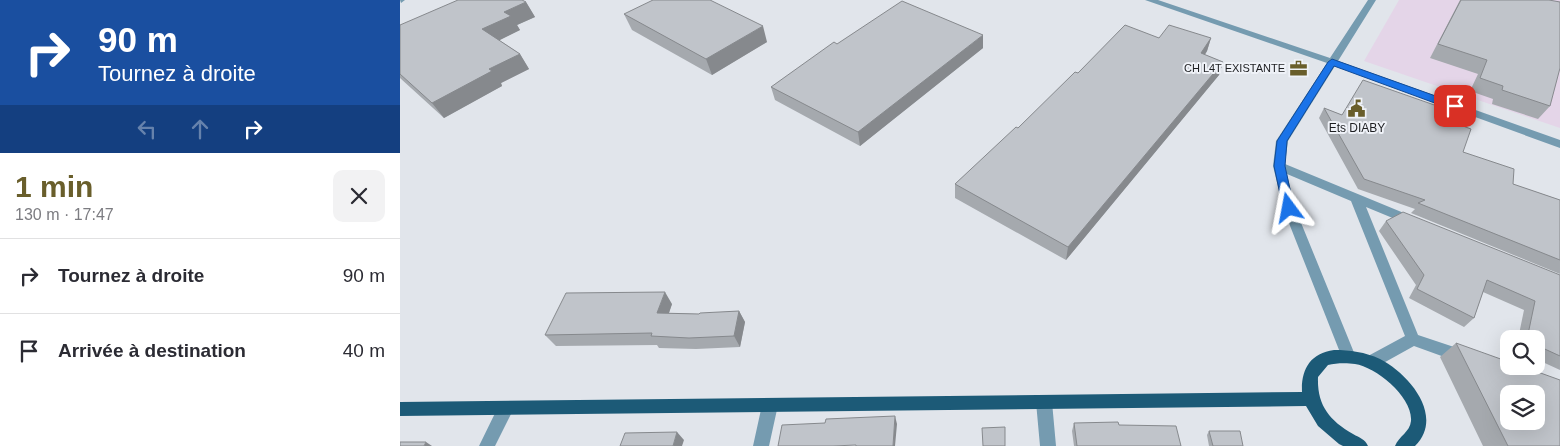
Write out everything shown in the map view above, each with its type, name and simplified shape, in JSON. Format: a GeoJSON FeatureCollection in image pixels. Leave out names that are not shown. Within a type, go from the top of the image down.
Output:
{"type":"FeatureCollection","features":[{"type":"Feature","properties":{"kind":"main road"},"geometry":{"type":"LineString","coordinates":[[1353,445],[1324,422],[1311,399],[1310,375],[1324,359],[1348,355],[1373,361],[1397,377],[1413,399],[1420,422],[1410,444]]}},
{"type":"Feature","properties":{"kind":"main road"},"geometry":{"type":"LineString","coordinates":[[400,409],[1311,399]]}},
{"type":"Feature","properties":{"kind":"street"},"geometry":{"type":"LineString","coordinates":[[1149,0],[1332,62],[1560,144]]}},
{"type":"Feature","properties":{"kind":"street"},"geometry":{"type":"LineString","coordinates":[[1348,355],[1289,208],[1280,166],[1282,141],[1372,0]]}},
{"type":"Feature","properties":{"kind":"street"},"geometry":{"type":"LineString","coordinates":[[1280,166],[1427,227]]}},
{"type":"Feature","properties":{"kind":"street"},"geometry":{"type":"LineString","coordinates":[[1356,198],[1413,339],[1477,362]]}},
{"type":"Feature","properties":{"kind":"street"},"geometry":{"type":"LineString","coordinates":[[1373,361],[1413,339]]}},
{"type":"Feature","properties":{"kind":"street"},"geometry":{"type":"LineString","coordinates":[[1044,402],[1048,446]]}},
{"type":"Feature","properties":{"kind":"street"},"geometry":{"type":"LineString","coordinates":[[761,446],[770,404]]}},
{"type":"Feature","properties":{"kind":"street"},"geometry":{"type":"LineString","coordinates":[[487,446],[506,408]]}},
{"type":"Feature","properties":{"kind":"shaded area"},"geometry":{"type":"Polygon","coordinates":[[[1399,0],[1560,0],[1560,128],[1364,61],[1399,0]]]}},
{"type":"Feature","properties":{"kind":"building"},"geometry":{"type":"Polygon","coordinates":[[[458,0],[522,0],[526,2],[504,12],[511,16],[482,29],[520,54],[489,69],[492,71],[432,103],[400,74],[400,25],[458,0]]]}},
{"type":"Feature","properties":{"kind":"building"},"geometry":{"type":"Polygon","coordinates":[[[653,0],[710,0],[763,26],[706,59],[624,14],[653,0]]]}},
{"type":"Feature","properties":{"kind":"building"},"geometry":{"type":"Polygon","coordinates":[[[1461,0],[1549,0],[1560,2],[1560,68],[1550,106],[1502,90],[1503,86],[1480,78],[1487,60],[1438,44],[1461,0]]]}},
{"type":"Feature","properties":{"kind":"building"},"geometry":{"type":"Polygon","coordinates":[[[902,1],[983,35],[858,132],[771,87],[834,42],[837,44],[902,1]]]}},
{"type":"Feature","properties":{"kind":"building"},"geometry":{"type":"Polygon","coordinates":[[[1125,25],[1159,38],[1169,25],[1211,38],[1201,53],[1223,62],[1068,247],[955,184],[1016,127],[1018,128],[1075,72],[1078,73],[1125,25]]]}},
{"type":"Feature","properties":{"kind":"building"},"geometry":{"type":"Polygon","coordinates":[[[1363,80],[1440,107],[1436,116],[1471,129],[1463,152],[1514,169],[1513,184],[1560,200],[1560,260],[1418,203],[1425,200],[1364,179],[1324,108],[1342,115],[1363,80]]]}},
{"type":"Feature","properties":{"kind":"building"},"geometry":{"type":"Polygon","coordinates":[[[1403,212],[1560,275],[1560,356],[1545,349],[1545,330],[1529,330],[1535,301],[1487,280],[1474,318],[1417,289],[1424,275],[1386,221],[1403,212]]]}},
{"type":"Feature","properties":{"kind":"building"},"geometry":{"type":"Polygon","coordinates":[[[665,292],[657,313],[699,314],[739,311],[734,336],[689,338],[651,336],[652,333],[545,335],[566,293],[665,292]]]}},
{"type":"Feature","properties":{"kind":"building"},"geometry":{"type":"Polygon","coordinates":[[[1456,343],[1500,359],[1500,375],[1545,375],[1560,380],[1560,446],[1508,446],[1456,343]]]}},
{"type":"Feature","properties":{"kind":"building"},"geometry":{"type":"Polygon","coordinates":[[[895,416],[893,446],[778,446],[782,425],[825,423],[826,419],[895,416]]]}},
{"type":"Feature","properties":{"kind":"building"},"geometry":{"type":"Polygon","coordinates":[[[1118,422],[1119,425],[1176,426],[1181,446],[1077,446],[1074,423],[1118,422]]]}},
{"type":"Feature","properties":{"kind":"building"},"geometry":{"type":"Polygon","coordinates":[[[1005,427],[1005,446],[983,446],[982,428],[1005,427]]]}},
{"type":"Feature","properties":{"kind":"building"},"geometry":{"type":"Polygon","coordinates":[[[1209,431],[1240,431],[1243,446],[1213,446],[1209,431]]]}},
{"type":"Feature","properties":{"kind":"building"},"geometry":{"type":"Polygon","coordinates":[[[677,432],[673,446],[620,446],[625,433],[677,432]]]}},
{"type":"Feature","properties":{"kind":"building"},"geometry":{"type":"Polygon","coordinates":[[[400,442],[426,442],[424,446],[400,446],[400,442]]]}},
{"type":"Feature","properties":{"kind":"place","name":"CH L4T EXISTANTE"},"geometry":{"type":"Point","coordinates":[1299,68]}},
{"type":"Feature","properties":{"kind":"place","name":"Ets DIABY"},"geometry":{"type":"Point","coordinates":[1357,109]}},
{"type":"Feature","properties":{"kind":"route"},"geometry":{"type":"LineString","coordinates":[[1289,208],[1280,166],[1282,141],[1332,62],[1455,106]]}}]}
